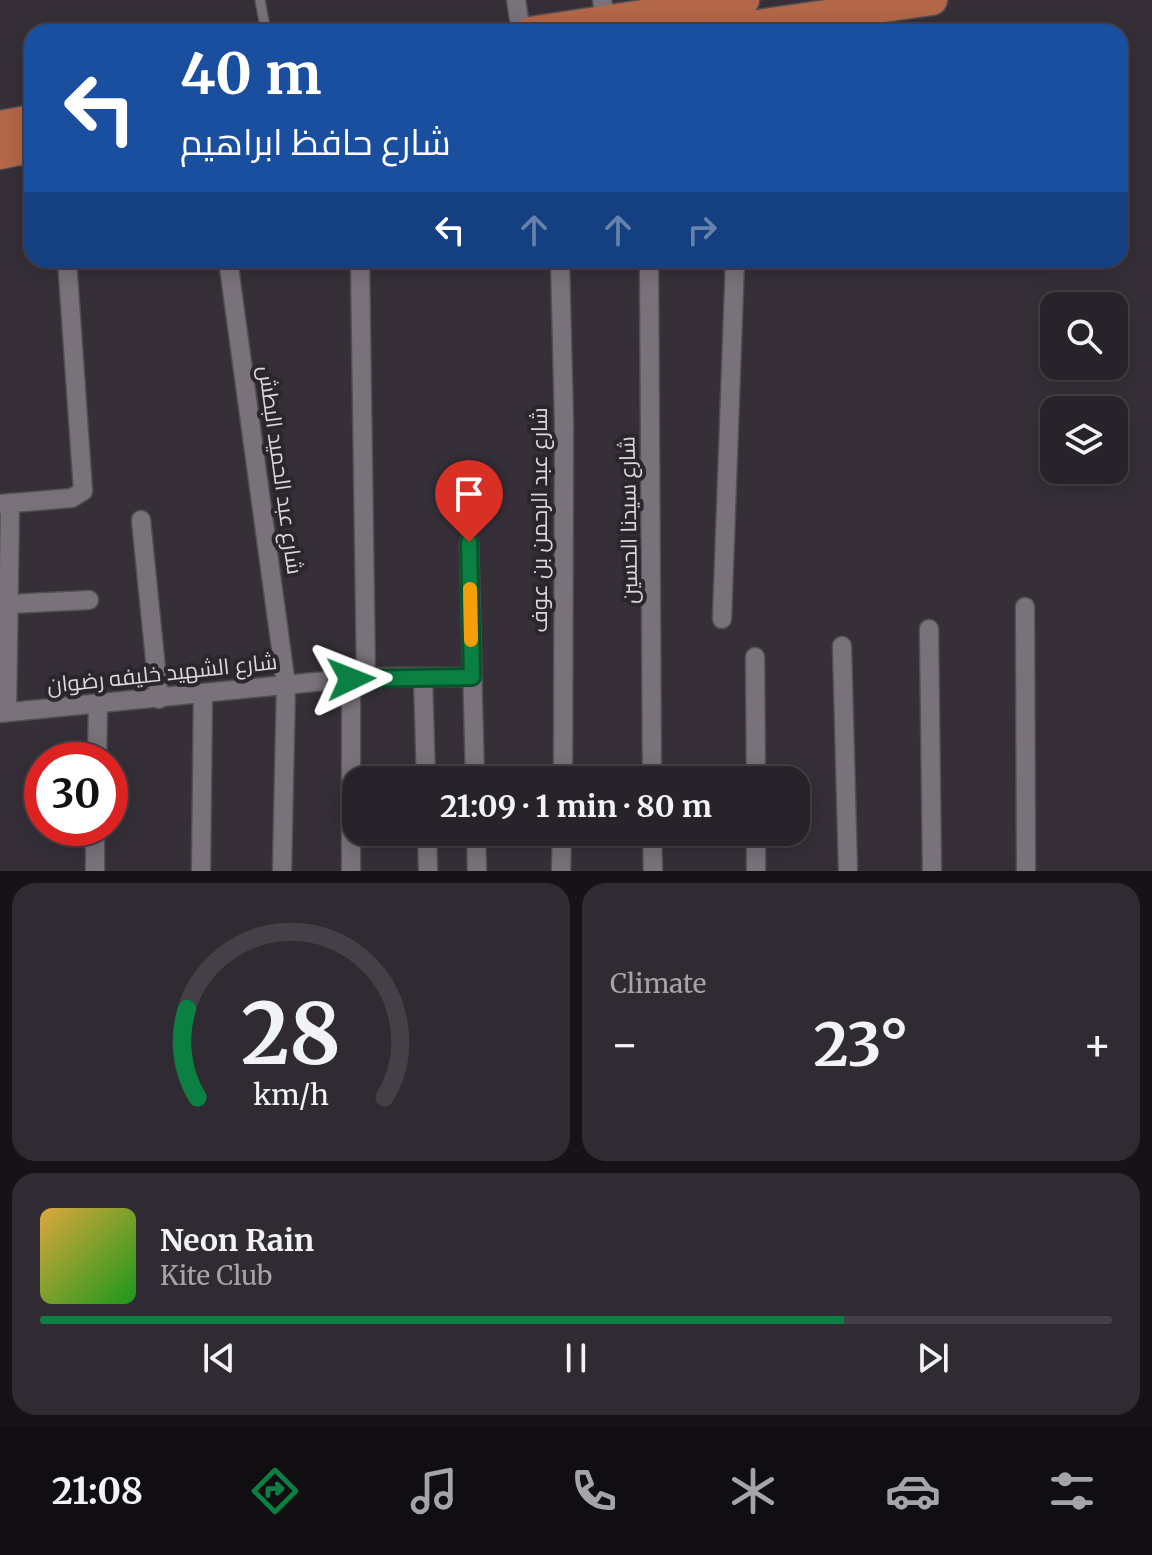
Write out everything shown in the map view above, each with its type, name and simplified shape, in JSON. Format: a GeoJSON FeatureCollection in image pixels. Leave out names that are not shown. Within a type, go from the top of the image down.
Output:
{"type":"FeatureCollection","features":[{"type":"Feature","properties":{"kind":"main road"},"geometry":{"type":"LineString","coordinates":[[557,24],[604,10],[682,5],[744,20],[932,0]]}},
{"type":"Feature","properties":{"kind":"main road"},"geometry":{"type":"LineString","coordinates":[[0,126],[24,122]]}},
{"type":"Feature","properties":{"kind":"main road"},"geometry":{"type":"LineString","coordinates":[[0,154],[24,149]]}},
{"type":"Feature","properties":{"kind":"street"},"geometry":{"type":"LineString","coordinates":[[516,0],[520,24]]}},
{"type":"Feature","properties":{"kind":"street"},"geometry":{"type":"LineString","coordinates":[[4,712],[9,604],[5,504],[72,498],[83,491],[84,485],[68,268]]}},
{"type":"Feature","properties":{"kind":"street","name":"شارع عبد الحميد البطش"},"geometry":{"type":"LineString","coordinates":[[229,268],[286,685],[282,871]]}},
{"type":"Feature","properties":{"kind":"street"},"geometry":{"type":"LineString","coordinates":[[351,871],[358,678],[360,268]]}},
{"type":"Feature","properties":{"kind":"street","name":"شارع عبد الرحمن بن عوف"},"geometry":{"type":"LineString","coordinates":[[560,268],[564,423],[563,766]]}},
{"type":"Feature","properties":{"kind":"street","name":"شارع سيدنا الحسين"},"geometry":{"type":"LineString","coordinates":[[649,268],[652,766]]}},
{"type":"Feature","properties":{"kind":"street"},"geometry":{"type":"LineString","coordinates":[[722,619],[735,268]]}},
{"type":"Feature","properties":{"kind":"street"},"geometry":{"type":"LineString","coordinates":[[141,520],[159,699]]}},
{"type":"Feature","properties":{"kind":"street"},"geometry":{"type":"LineString","coordinates":[[469,542],[475,766]]}},
{"type":"Feature","properties":{"kind":"street"},"geometry":{"type":"LineString","coordinates":[[9,604],[89,600]]}},
{"type":"Feature","properties":{"kind":"street"},"geometry":{"type":"LineString","coordinates":[[1025,607],[1026,871]]}},
{"type":"Feature","properties":{"kind":"street"},"geometry":{"type":"LineString","coordinates":[[929,629],[932,871]]}},
{"type":"Feature","properties":{"kind":"street"},"geometry":{"type":"LineString","coordinates":[[842,646],[848,871]]}},
{"type":"Feature","properties":{"kind":"street"},"geometry":{"type":"LineString","coordinates":[[755,657],[756,766]]}},
{"type":"Feature","properties":{"kind":"street"},"geometry":{"type":"LineString","coordinates":[[423,677],[426,766]]}},
{"type":"Feature","properties":{"kind":"street","name":"شارع الشهيد خليفه رضوان"},"geometry":{"type":"LineString","coordinates":[[4,712],[358,678],[472,677]]}},
{"type":"Feature","properties":{"kind":"street"},"geometry":{"type":"LineString","coordinates":[[201,871],[203,694]]}},
{"type":"Feature","properties":{"kind":"street"},"geometry":{"type":"LineString","coordinates":[[97,742],[98,704]]}},
{"type":"Feature","properties":{"kind":"street"},"geometry":{"type":"LineString","coordinates":[[95,846],[95,871]]}},
{"type":"Feature","properties":{"kind":"street"},"geometry":{"type":"LineString","coordinates":[[427,846],[428,871]]}},
{"type":"Feature","properties":{"kind":"street"},"geometry":{"type":"LineString","coordinates":[[476,846],[477,871]]}},
{"type":"Feature","properties":{"kind":"street"},"geometry":{"type":"LineString","coordinates":[[561,871],[562,846]]}},
{"type":"Feature","properties":{"kind":"street"},"geometry":{"type":"LineString","coordinates":[[652,846],[653,871]]}},
{"type":"Feature","properties":{"kind":"street"},"geometry":{"type":"LineString","coordinates":[[756,846],[756,871]]}},
{"type":"Feature","properties":{"kind":"lane"},"geometry":{"type":"LineString","coordinates":[[260,0],[264,24]]}},
{"type":"Feature","properties":{"kind":"slow traffic"},"geometry":{"type":"LineString","coordinates":[[470,589],[471,640]]}},
{"type":"Feature","properties":{"kind":"route"},"geometry":{"type":"LineString","coordinates":[[351,679],[472,677],[469,542]]}}]}
